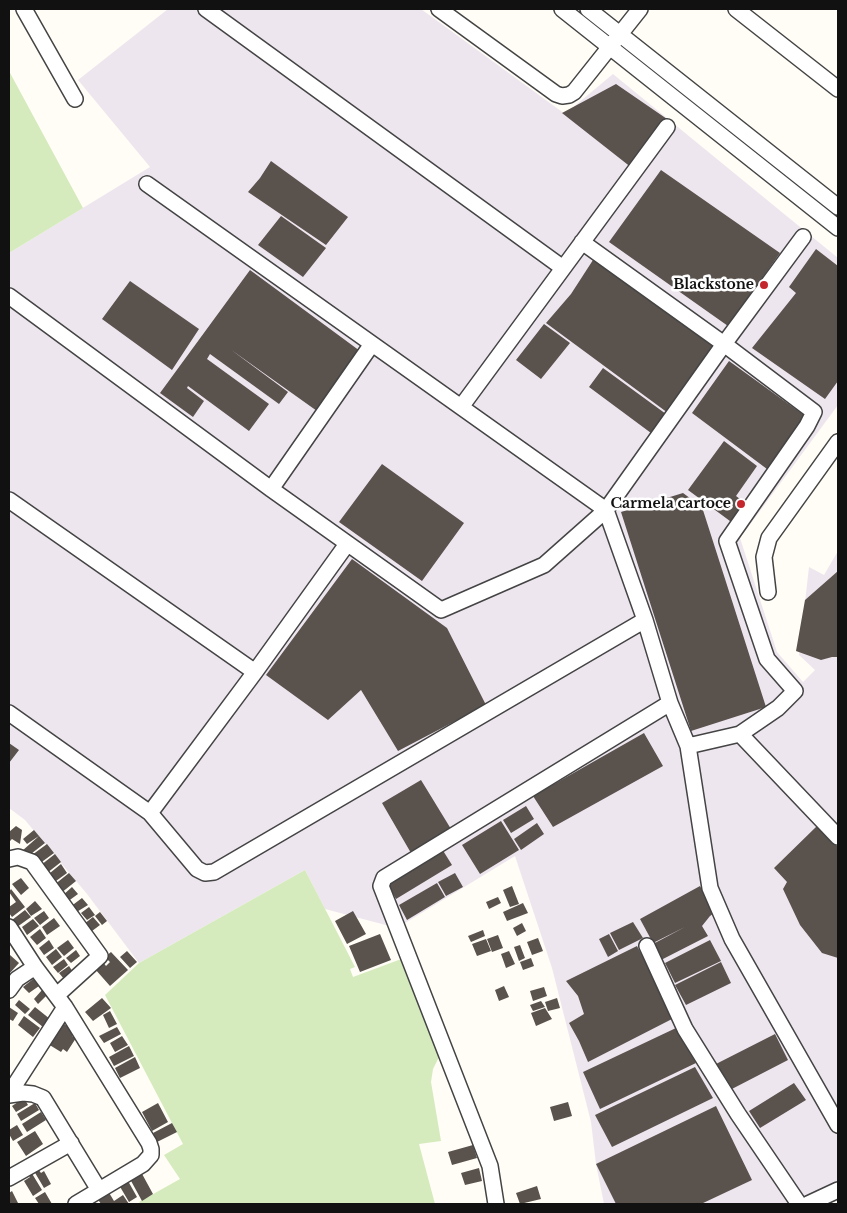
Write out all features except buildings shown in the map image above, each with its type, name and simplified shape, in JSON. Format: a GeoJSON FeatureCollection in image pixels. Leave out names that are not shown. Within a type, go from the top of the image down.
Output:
{"type":"FeatureCollection","features":[{"type":"Feature","properties":{"kind":"street"},"geometry":{"type":"LineString","coordinates":[[24,9],[76,99]]}},
{"type":"Feature","properties":{"kind":"street"},"geometry":{"type":"LineString","coordinates":[[206,9],[563,268]]}},
{"type":"Feature","properties":{"kind":"street"},"geometry":{"type":"LineString","coordinates":[[439,9],[556,94],[562,96],[574,92],[640,9]]}},
{"type":"Feature","properties":{"kind":"street"},"geometry":{"type":"LineString","coordinates":[[562,9],[838,228]]}},
{"type":"Feature","properties":{"kind":"street"},"geometry":{"type":"LineString","coordinates":[[588,9],[838,207]]}},
{"type":"Feature","properties":{"kind":"street"},"geometry":{"type":"LineString","coordinates":[[736,9],[838,89]]}},
{"type":"Feature","properties":{"kind":"street"},"geometry":{"type":"LineString","coordinates":[[461,407],[667,126]]}},
{"type":"Feature","properties":{"kind":"street"},"geometry":{"type":"LineString","coordinates":[[147,184],[606,510],[645,620],[670,703],[688,746],[710,888],[732,939],[838,1125]]}},
{"type":"Feature","properties":{"kind":"street"},"geometry":{"type":"LineString","coordinates":[[9,296],[271,489],[441,610],[544,565],[606,510],[803,237]]}},
{"type":"Feature","properties":{"kind":"street"},"geometry":{"type":"LineString","coordinates":[[582,242],[724,344],[814,412],[807,426],[727,541],[767,659],[795,690],[778,708],[740,734],[688,746]]}},
{"type":"Feature","properties":{"kind":"street"},"geometry":{"type":"LineString","coordinates":[[271,489],[372,344]]}},
{"type":"Feature","properties":{"kind":"street"},"geometry":{"type":"LineString","coordinates":[[768,592],[764,557],[770,538],[838,442]]}},
{"type":"Feature","properties":{"kind":"street"},"geometry":{"type":"LineString","coordinates":[[9,500],[255,672]]}},
{"type":"Feature","properties":{"kind":"street"},"geometry":{"type":"LineString","coordinates":[[150,813],[347,544]]}},
{"type":"Feature","properties":{"kind":"street"},"geometry":{"type":"LineString","coordinates":[[9,713],[150,813],[197,869],[205,873],[214,872],[645,620]]}},
{"type":"Feature","properties":{"kind":"street"},"geometry":{"type":"LineString","coordinates":[[496,1204],[490,1166],[381,886],[384,878],[670,703]]}},
{"type":"Feature","properties":{"kind":"street"},"geometry":{"type":"LineString","coordinates":[[740,734],[838,837]]}},
{"type":"Feature","properties":{"kind":"street"},"geometry":{"type":"LineString","coordinates":[[9,859],[18,857],[32,862],[100,956],[61,1001],[9,1094]]}},
{"type":"Feature","properties":{"kind":"street"},"geometry":{"type":"LineString","coordinates":[[9,927],[35,967],[61,1001],[149,1143],[151,1155],[143,1164],[76,1204]]}},
{"type":"Feature","properties":{"kind":"street"},"geometry":{"type":"LineString","coordinates":[[647,946],[685,1029],[738,1114],[798,1204]]}},
{"type":"Feature","properties":{"kind":"street"},"geometry":{"type":"LineString","coordinates":[[9,990],[17,979],[35,967]]}},
{"type":"Feature","properties":{"kind":"street"},"geometry":{"type":"LineString","coordinates":[[9,1094],[33,1094],[43,1098],[99,1190]]}},
{"type":"Feature","properties":{"kind":"street"},"geometry":{"type":"LineString","coordinates":[[9,1178],[71,1143]]}},
{"type":"Feature","properties":{"kind":"street"},"geometry":{"type":"LineString","coordinates":[[808,1204],[838,1190]]}},
{"type":"Feature","properties":{"kind":"shaded area"},"geometry":{"type":"Polygon","coordinates":[[[168,9],[421,9],[565,114],[613,74],[838,258],[838,405],[740,538],[777,652],[803,682],[815,670],[799,655],[809,567],[824,575],[838,551],[838,1106],[834,1108],[838,1117],[838,1198],[824,1204],[604,1204],[596,1164],[591,1122],[552,968],[515,856],[397,928],[325,909],[305,870],[139,963],[87,894],[25,820],[9,808],[9,253],[150,167],[78,80],[168,9]]]}},
{"type":"Feature","properties":{"kind":"green space"},"geometry":{"type":"Polygon","coordinates":[[[9,71],[83,208],[9,253],[9,71]]]}},
{"type":"Feature","properties":{"kind":"green space"},"geometry":{"type":"Polygon","coordinates":[[[305,870],[355,967],[350,969],[353,977],[404,958],[439,1057],[433,1069],[431,1082],[441,1141],[419,1144],[435,1204],[141,1204],[139,1202],[180,1179],[164,1155],[183,1144],[105,995],[139,963],[305,870]]]}},
{"type":"Feature","properties":{"kind":"place","name":"Blackstone"},"geometry":{"type":"Point","coordinates":[764,285]}},
{"type":"Feature","properties":{"kind":"place","name":"Carmela cartoce"},"geometry":{"type":"Point","coordinates":[741,504]}}]}
